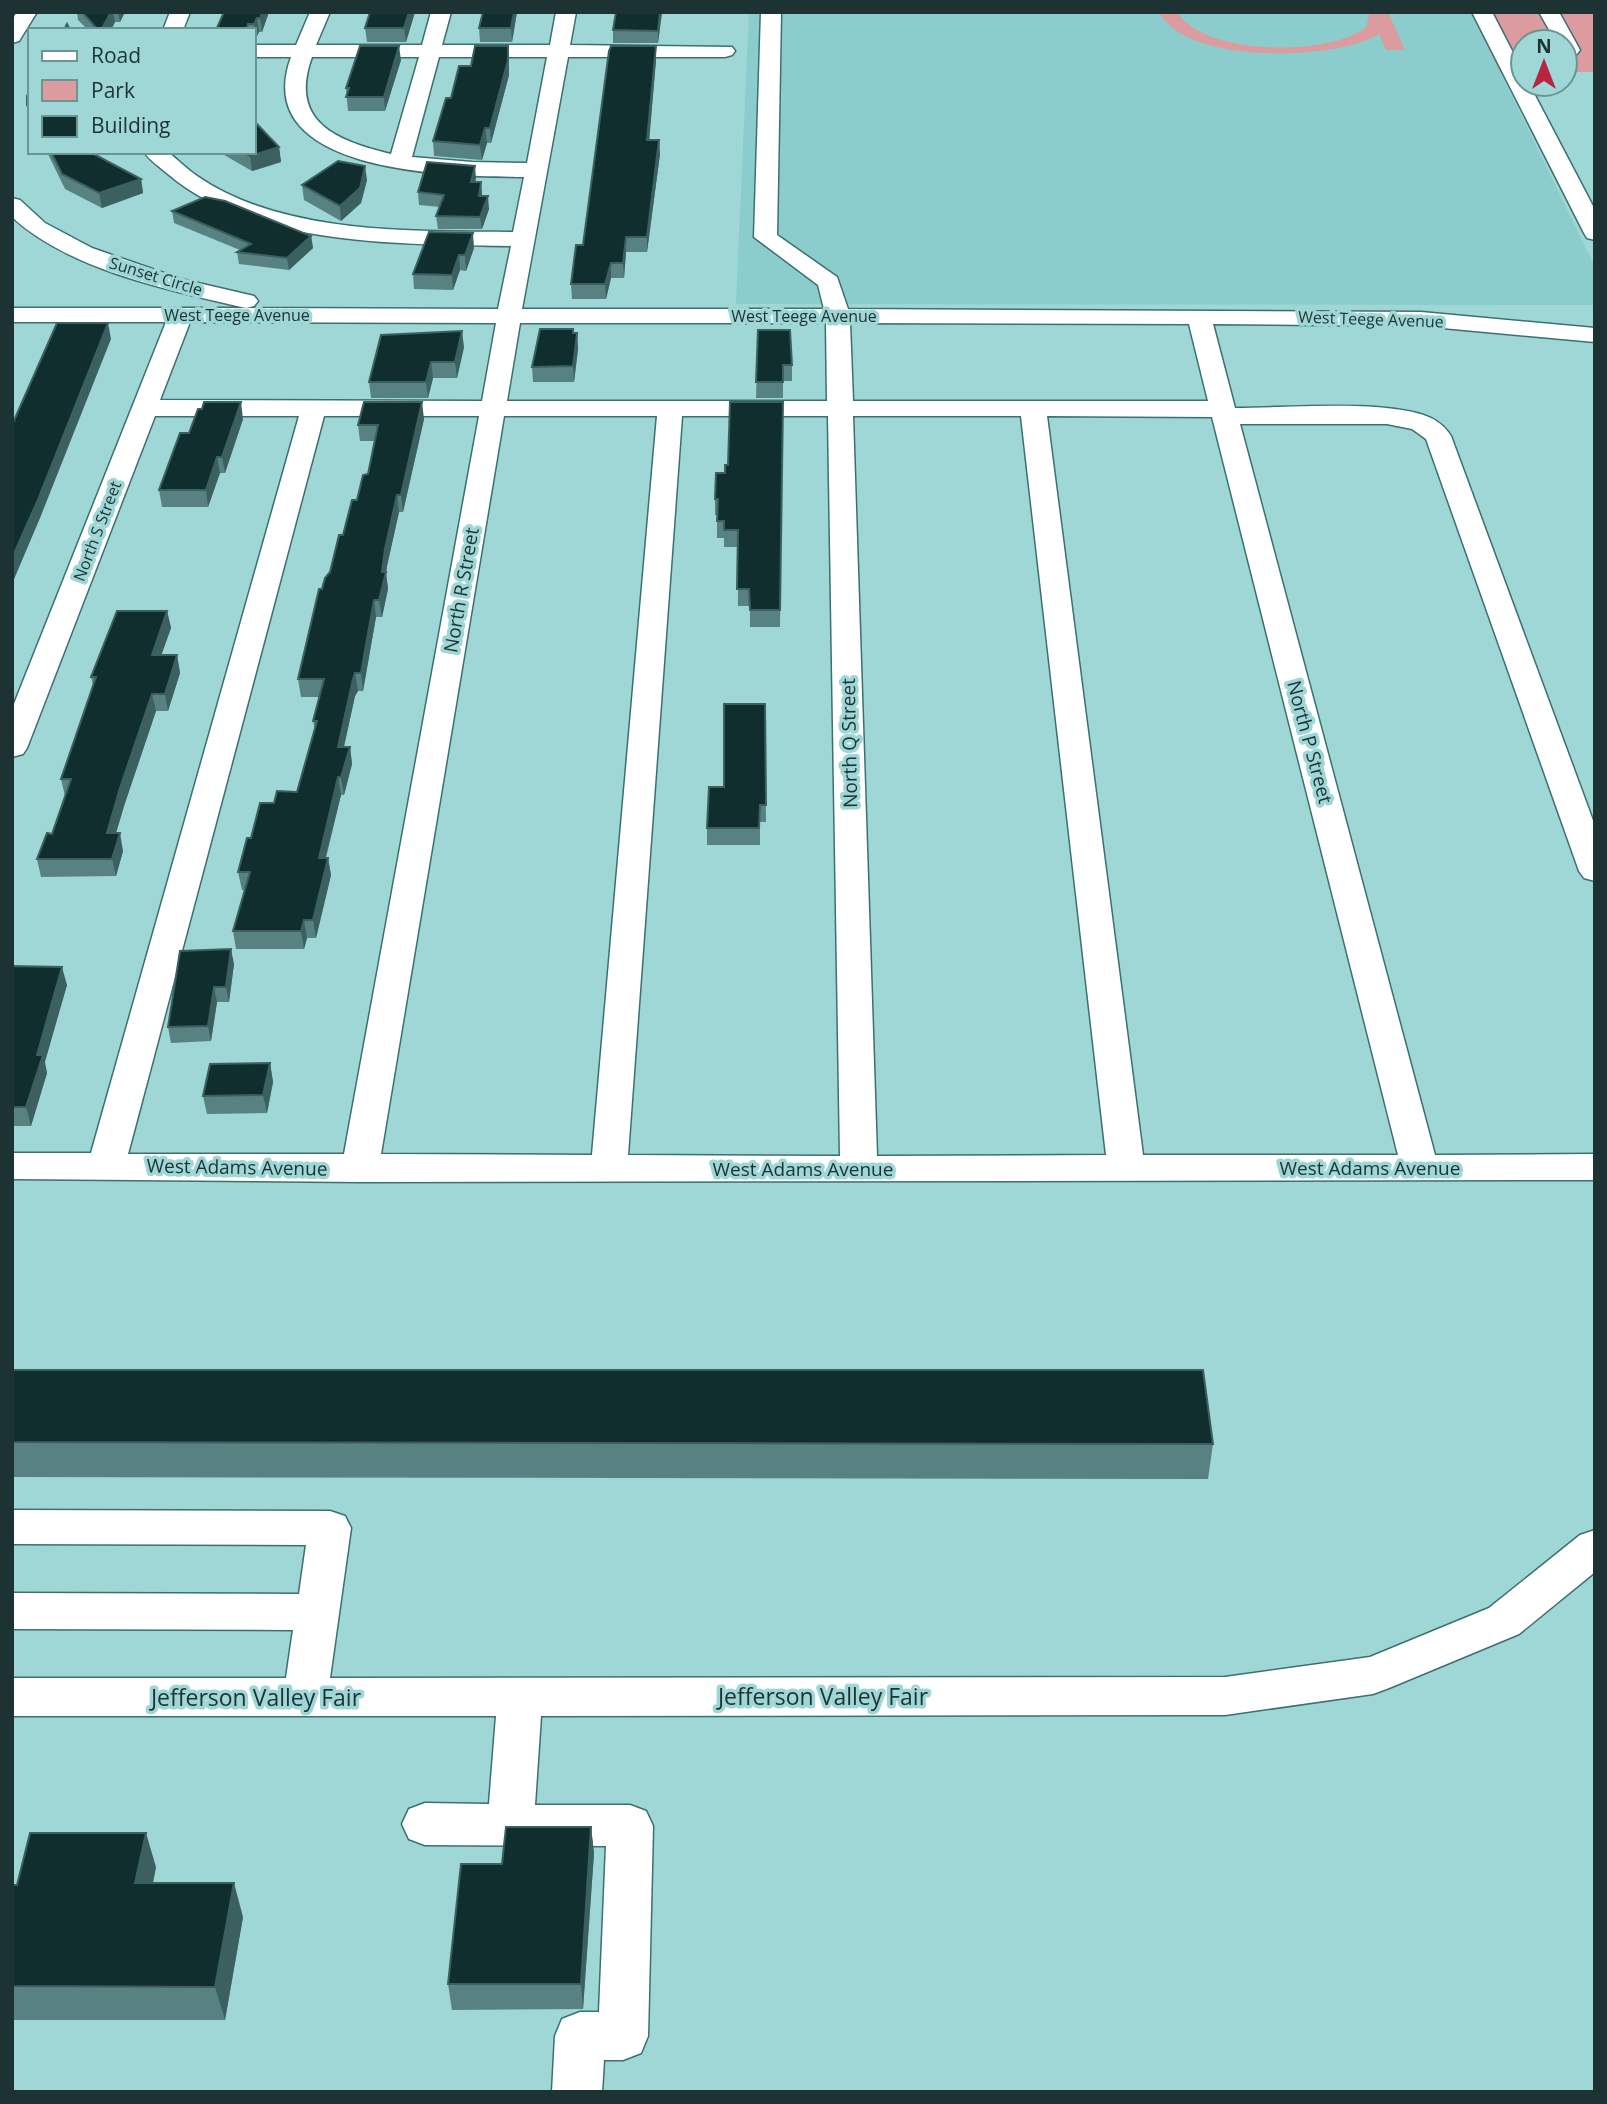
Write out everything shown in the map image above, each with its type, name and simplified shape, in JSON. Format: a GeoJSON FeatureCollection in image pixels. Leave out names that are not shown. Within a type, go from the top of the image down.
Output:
{"type":"FeatureCollection","features":[{"type":"Feature","properties":{"kind":"street"},"geometry":{"type":"LineString","coordinates":[[12,37],[27,12]]}},
{"type":"Feature","properties":{"kind":"street"},"geometry":{"type":"LineString","coordinates":[[320,12],[294,83],[300,114],[318,134],[369,156],[400,162],[457,168],[535,170]]}},
{"type":"Feature","properties":{"kind":"street"},"geometry":{"type":"LineString","coordinates":[[400,162],[441,12]]}},
{"type":"Feature","properties":{"kind":"street","name":"North R Street"},"geometry":{"type":"LineString","coordinates":[[360,1169],[509,316],[566,12]]}},
{"type":"Feature","properties":{"kind":"street","name":"North Q Street"},"geometry":{"type":"LineString","coordinates":[[771,12],[765,237],[829,282],[838,317],[859,1170]]}},
{"type":"Feature","properties":{"kind":"street"},"geometry":{"type":"LineString","coordinates":[[1482,12],[1509,46]]}},
{"type":"Feature","properties":{"kind":"street"},"geometry":{"type":"LineString","coordinates":[[1549,12],[1557,28]]}},
{"type":"Feature","properties":{"kind":"street"},"geometry":{"type":"LineString","coordinates":[[256,51],[725,51]]}},
{"type":"Feature","properties":{"kind":"street"},"geometry":{"type":"LineString","coordinates":[[1534,98],[1595,233]]}},
{"type":"Feature","properties":{"kind":"street"},"geometry":{"type":"LineString","coordinates":[[157,154],[178,175],[206,193],[245,209],[299,222],[352,232],[414,237],[523,239]]}},
{"type":"Feature","properties":{"kind":"street","name":"Sunset Circle"},"geometry":{"type":"LineString","coordinates":[[12,205],[37,228],[84,253],[142,275],[245,300],[356,316]]}},
{"type":"Feature","properties":{"kind":"street","name":"North S Street"},"geometry":{"type":"LineString","coordinates":[[12,748],[181,315]]}},
{"type":"Feature","properties":{"kind":"street","name":"West Teege Avenue"},"geometry":{"type":"LineString","coordinates":[[13,316],[1199,317],[1421,320],[1595,335]]}},
{"type":"Feature","properties":{"kind":"street","name":"North P Street"},"geometry":{"type":"LineString","coordinates":[[1199,317],[1420,1168]]}},
{"type":"Feature","properties":{"kind":"street"},"geometry":{"type":"LineString","coordinates":[[145,408],[1033,409],[1387,416],[1412,419],[1430,426],[1438,436],[1595,871]]}},
{"type":"Feature","properties":{"kind":"street"},"geometry":{"type":"LineString","coordinates":[[106,1166],[313,408]]}},
{"type":"Feature","properties":{"kind":"street"},"geometry":{"type":"LineString","coordinates":[[609,1169],[670,408]]}},
{"type":"Feature","properties":{"kind":"street"},"geometry":{"type":"LineString","coordinates":[[1033,409],[1126,1169]]}},
{"type":"Feature","properties":{"kind":"street","name":"West Adams Avenue"},"geometry":{"type":"LineString","coordinates":[[12,1166],[859,1170],[1595,1167]]}},
{"type":"Feature","properties":{"kind":"street"},"geometry":{"type":"LineString","coordinates":[[12,1528],[330,1528],[305,1697]]}},
{"type":"Feature","properties":{"kind":"street","name":"Jefferson Valley Fair"},"geometry":{"type":"LineString","coordinates":[[12,1697],[1225,1696],[1373,1675],[1504,1621],[1595,1547]]}},
{"type":"Feature","properties":{"kind":"street"},"geometry":{"type":"LineString","coordinates":[[12,1611],[317,1612]]}},
{"type":"Feature","properties":{"kind":"street"},"geometry":{"type":"LineString","coordinates":[[510,1825],[520,1697]]}},
{"type":"Feature","properties":{"kind":"street"},"geometry":{"type":"LineString","coordinates":[[425,1824],[630,1826],[622,2036],[580,2036],[577,2092]]}},
{"type":"Feature","properties":{"kind":"shaded area"},"geometry":{"type":"Polygon","coordinates":[[[749,12],[1471,12],[1509,90],[1509,98],[1513,98],[1595,267],[1595,305],[736,304],[749,12]]]}},
{"type":"Feature","properties":{"kind":"green space"},"geometry":{"type":"Polygon","coordinates":[[[1159,12],[1177,12],[1191,27],[1239,44],[1297,47],[1348,37],[1366,27],[1370,12],[1388,12],[1405,50],[1386,50],[1379,34],[1358,43],[1297,53],[1229,49],[1199,42],[1174,29],[1159,12]]]}},
{"type":"Feature","properties":{"kind":"green space"},"geometry":{"type":"Polygon","coordinates":[[[1471,12],[1595,12],[1595,72],[1579,72],[1579,28],[1509,28],[1509,72],[1500,72],[1471,12]]]}},
{"type":"Feature","properties":{"kind":"building"},"geometry":{"type":"Polygon","coordinates":[[[82,12],[111,12],[102,28],[96,28],[82,12]]]}},
{"type":"Feature","properties":{"kind":"building"},"geometry":{"type":"Polygon","coordinates":[[[224,12],[262,12],[260,18],[257,18],[254,24],[248,24],[247,28],[217,28],[224,12]]]}},
{"type":"Feature","properties":{"kind":"building"},"geometry":{"type":"Polygon","coordinates":[[[370,12],[409,12],[404,28],[365,28],[370,12]]]}},
{"type":"Feature","properties":{"kind":"building"},"geometry":{"type":"Polygon","coordinates":[[[483,12],[514,12],[511,28],[479,28],[483,12]]]}},
{"type":"Feature","properties":{"kind":"building"},"geometry":{"type":"Polygon","coordinates":[[[616,12],[660,12],[658,31],[613,30],[616,12]]]}},
{"type":"Feature","properties":{"kind":"building"},"geometry":{"type":"Polygon","coordinates":[[[360,46],[399,46],[384,97],[346,97],[349,88],[346,88],[360,46]]]}},
{"type":"Feature","properties":{"kind":"building"},"geometry":{"type":"Polygon","coordinates":[[[475,46],[508,46],[508,60],[490,128],[485,128],[480,145],[433,141],[446,98],[451,98],[459,66],[471,66],[475,46]]]}},
{"type":"Feature","properties":{"kind":"building"},"geometry":{"type":"Polygon","coordinates":[[[611,46],[656,46],[647,140],[659,140],[647,237],[626,237],[623,263],[611,263],[605,284],[571,284],[576,245],[583,245],[611,46]]]}},
{"type":"Feature","properties":{"kind":"building"},"geometry":{"type":"Polygon","coordinates":[[[256,123],[279,147],[250,156],[246,154],[256,154],[256,123]]]}},
{"type":"Feature","properties":{"kind":"building"},"geometry":{"type":"Polygon","coordinates":[[[52,154],[94,154],[141,179],[99,193],[62,174],[52,154]]]}},
{"type":"Feature","properties":{"kind":"building"},"geometry":{"type":"Polygon","coordinates":[[[338,161],[365,166],[360,188],[340,206],[302,185],[338,161]]]}},
{"type":"Feature","properties":{"kind":"building"},"geometry":{"type":"Polygon","coordinates":[[[427,162],[475,166],[471,182],[481,182],[479,196],[488,196],[480,217],[436,216],[444,195],[418,192],[427,162]]]}},
{"type":"Feature","properties":{"kind":"building"},"geometry":{"type":"Polygon","coordinates":[[[205,197],[225,201],[311,236],[287,258],[237,252],[251,244],[172,211],[205,197]]]}},
{"type":"Feature","properties":{"kind":"building"},"geometry":{"type":"Polygon","coordinates":[[[429,232],[473,233],[465,255],[459,255],[452,275],[413,274],[429,232]]]}},
{"type":"Feature","properties":{"kind":"building"},"geometry":{"type":"Polygon","coordinates":[[[57,323],[108,323],[12,558],[12,425],[57,323]]]}},
{"type":"Feature","properties":{"kind":"building"},"geometry":{"type":"Polygon","coordinates":[[[540,329],[573,329],[573,333],[577,333],[573,366],[532,367],[540,329]]]}},
{"type":"Feature","properties":{"kind":"building"},"geometry":{"type":"Polygon","coordinates":[[[758,330],[790,330],[792,365],[783,365],[783,382],[756,382],[758,330]]]}},
{"type":"Feature","properties":{"kind":"building"},"geometry":{"type":"Polygon","coordinates":[[[462,331],[455,362],[431,362],[426,382],[369,382],[381,335],[462,331]]]}},
{"type":"Feature","properties":{"kind":"building"},"geometry":{"type":"Polygon","coordinates":[[[204,402],[241,402],[222,457],[217,457],[206,490],[159,490],[180,433],[189,433],[198,409],[202,409],[204,402]]]}},
{"type":"Feature","properties":{"kind":"building"},"geometry":{"type":"Polygon","coordinates":[[[364,402],[422,402],[401,495],[397,495],[385,549],[382,572],[386,572],[379,600],[374,600],[361,673],[355,673],[353,679],[338,747],[350,747],[341,777],[338,777],[319,858],[328,858],[313,920],[304,920],[301,931],[233,931],[250,872],[238,872],[260,803],[274,803],[277,791],[297,792],[317,721],[313,721],[324,679],[298,679],[319,589],[322,589],[330,572],[339,535],[343,535],[352,500],[357,500],[363,475],[368,474],[378,425],[358,425],[364,402]]]}},
{"type":"Feature","properties":{"kind":"building"},"geometry":{"type":"Polygon","coordinates":[[[730,402],[783,402],[780,610],[750,610],[749,589],[737,589],[738,530],[724,530],[724,521],[717,521],[716,473],[725,473],[725,465],[728,465],[730,402]]]}},
{"type":"Feature","properties":{"kind":"building"},"geometry":{"type":"Polygon","coordinates":[[[117,611],[167,611],[152,655],[177,655],[165,694],[152,694],[120,788],[107,833],[120,833],[112,859],[37,859],[47,833],[52,834],[71,779],[61,779],[96,677],[91,677],[117,611]]]}},
{"type":"Feature","properties":{"kind":"building"},"geometry":{"type":"Polygon","coordinates":[[[724,704],[765,704],[766,805],[760,805],[759,828],[707,828],[709,787],[724,787],[724,704]]]}},
{"type":"Feature","properties":{"kind":"building"},"geometry":{"type":"Polygon","coordinates":[[[231,949],[226,987],[214,987],[208,1026],[168,1027],[180,951],[231,949]]]}},
{"type":"Feature","properties":{"kind":"building"},"geometry":{"type":"Polygon","coordinates":[[[12,966],[62,967],[37,1055],[43,1055],[26,1107],[12,1107],[12,966]]]}},
{"type":"Feature","properties":{"kind":"building"},"geometry":{"type":"Polygon","coordinates":[[[270,1063],[263,1095],[203,1096],[210,1064],[270,1063]]]}},
{"type":"Feature","properties":{"kind":"building"},"geometry":{"type":"Polygon","coordinates":[[[12,1370],[1203,1370],[1213,1444],[12,1442],[12,1370]]]}},
{"type":"Feature","properties":{"kind":"building"},"geometry":{"type":"Polygon","coordinates":[[[506,1827],[591,1827],[581,1984],[448,1984],[461,1864],[502,1864],[506,1827]]]}},
{"type":"Feature","properties":{"kind":"building"},"geometry":{"type":"Polygon","coordinates":[[[30,1833],[146,1833],[135,1883],[234,1883],[215,1987],[12,1986],[12,1885],[17,1885],[30,1833]]]}}]}
